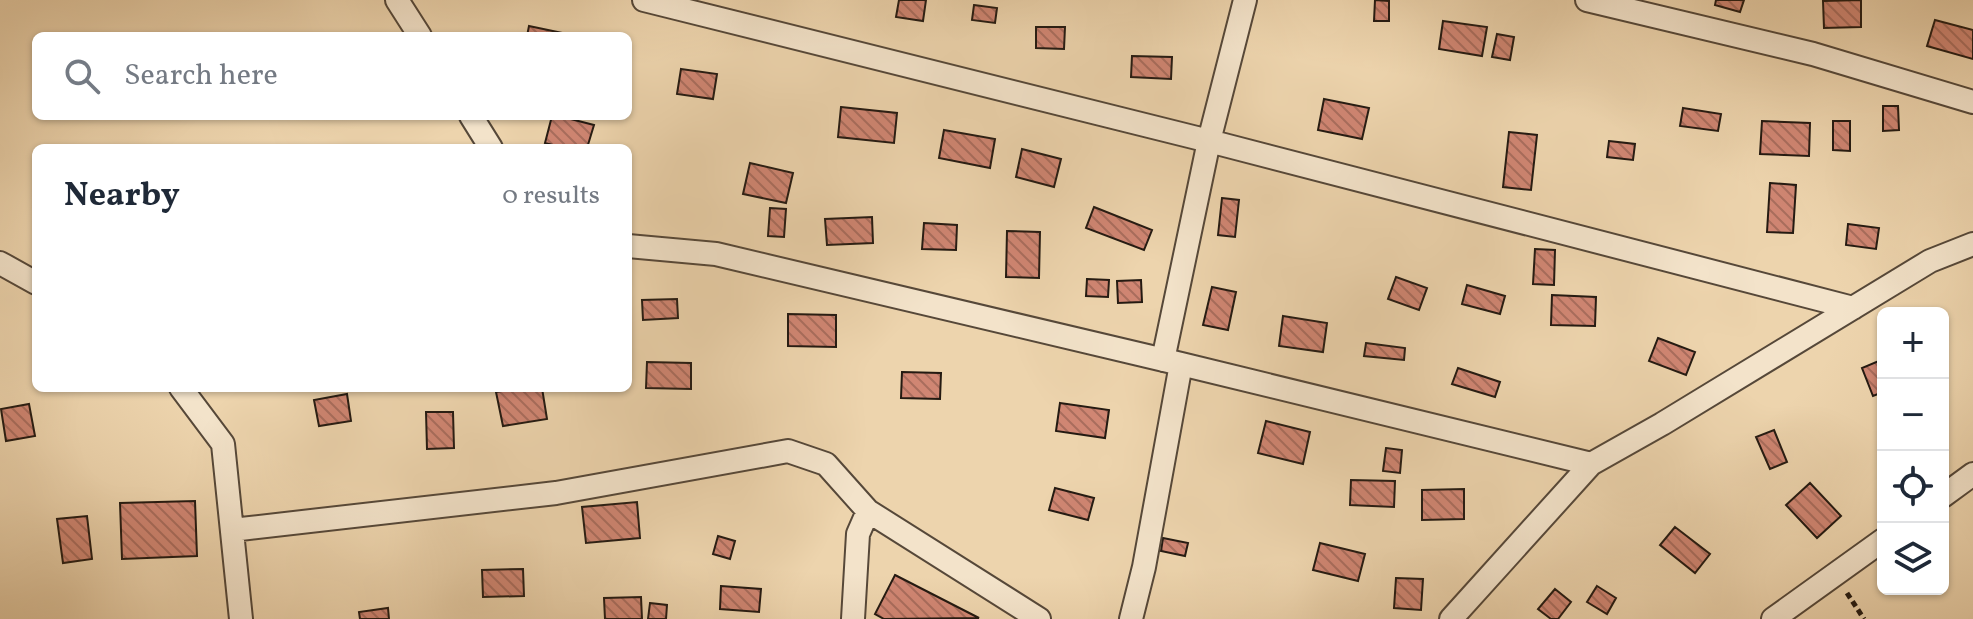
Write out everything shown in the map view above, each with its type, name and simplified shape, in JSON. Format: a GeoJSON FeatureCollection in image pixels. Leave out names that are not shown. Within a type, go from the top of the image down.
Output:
{"type":"FeatureCollection","features":[{"type":"Feature","properties":{"kind":"street"},"geometry":{"type":"LineString","coordinates":[[397,0],[417,32]]}},
{"type":"Feature","properties":{"kind":"street"},"geometry":{"type":"LineString","coordinates":[[644,0],[1209,141],[1853,308]]}},
{"type":"Feature","properties":{"kind":"street"},"geometry":{"type":"LineString","coordinates":[[1131,619],[1144,567],[1172,362],[1209,141],[1245,0]]}},
{"type":"Feature","properties":{"kind":"street"},"geometry":{"type":"LineString","coordinates":[[1587,0],[1813,54],[1973,102]]}},
{"type":"Feature","properties":{"kind":"street"},"geometry":{"type":"LineString","coordinates":[[474,120],[488,144]]}},
{"type":"Feature","properties":{"kind":"street"},"geometry":{"type":"LineString","coordinates":[[1451,619],[1591,464],[1930,261],[1973,244]]}},
{"type":"Feature","properties":{"kind":"street"},"geometry":{"type":"LineString","coordinates":[[632,246],[716,254],[1591,464]]}},
{"type":"Feature","properties":{"kind":"street"},"geometry":{"type":"LineString","coordinates":[[0,263],[32,281]]}},
{"type":"Feature","properties":{"kind":"street"},"geometry":{"type":"LineString","coordinates":[[184,392],[223,444],[241,619]]}},
{"type":"Feature","properties":{"kind":"street"},"geometry":{"type":"LineString","coordinates":[[232,530],[556,493],[788,451],[826,464],[868,511],[1039,619]]}},
{"type":"Feature","properties":{"kind":"street"},"geometry":{"type":"LineString","coordinates":[[1949,492],[1973,474]]}},
{"type":"Feature","properties":{"kind":"street"},"geometry":{"type":"LineString","coordinates":[[853,619],[858,534],[868,511]]}},
{"type":"Feature","properties":{"kind":"street"},"geometry":{"type":"LineString","coordinates":[[1773,619],[1877,544]]}},
{"type":"Feature","properties":{"kind":"building"},"geometry":{"type":"Polygon","coordinates":[[[899,0],[926,0],[923,21],[896,17],[899,0]]]}},
{"type":"Feature","properties":{"kind":"building"},"geometry":{"type":"Polygon","coordinates":[[[1375,0],[1389,1],[1389,21],[1374,21],[1375,0]]]}},
{"type":"Feature","properties":{"kind":"building"},"geometry":{"type":"Polygon","coordinates":[[[1716,0],[1744,0],[1740,12],[1715,5],[1716,0]]]}},
{"type":"Feature","properties":{"kind":"building"},"geometry":{"type":"Polygon","coordinates":[[[1861,0],[1861,27],[1824,28],[1823,1],[1861,0]]]}},
{"type":"Feature","properties":{"kind":"building"},"geometry":{"type":"Polygon","coordinates":[[[974,5],[997,8],[995,23],[972,20],[974,5]]]}},
{"type":"Feature","properties":{"kind":"building"},"geometry":{"type":"Polygon","coordinates":[[[1935,20],[1973,30],[1973,59],[1927,46],[1935,20]]]}},
{"type":"Feature","properties":{"kind":"building"},"geometry":{"type":"Polygon","coordinates":[[[1443,21],[1487,27],[1482,56],[1439,49],[1443,21]]]}},
{"type":"Feature","properties":{"kind":"building"},"geometry":{"type":"Polygon","coordinates":[[[529,26],[558,32],[528,32],[529,26]]]}},
{"type":"Feature","properties":{"kind":"building"},"geometry":{"type":"Polygon","coordinates":[[[1036,27],[1065,27],[1064,49],[1036,48],[1036,27]]]}},
{"type":"Feature","properties":{"kind":"building"},"geometry":{"type":"Polygon","coordinates":[[[1497,34],[1514,37],[1510,60],[1492,57],[1497,34]]]}},
{"type":"Feature","properties":{"kind":"building"},"geometry":{"type":"Polygon","coordinates":[[[1132,56],[1172,57],[1171,79],[1131,77],[1132,56]]]}},
{"type":"Feature","properties":{"kind":"building"},"geometry":{"type":"Polygon","coordinates":[[[681,69],[717,74],[713,99],[677,94],[681,69]]]}},
{"type":"Feature","properties":{"kind":"building"},"geometry":{"type":"Polygon","coordinates":[[[1324,99],[1369,108],[1362,139],[1318,130],[1324,99]]]}},
{"type":"Feature","properties":{"kind":"building"},"geometry":{"type":"Polygon","coordinates":[[[1883,106],[1898,106],[1899,130],[1883,131],[1883,106]]]}},
{"type":"Feature","properties":{"kind":"building"},"geometry":{"type":"Polygon","coordinates":[[[841,107],[897,113],[894,143],[838,137],[841,107]]]}},
{"type":"Feature","properties":{"kind":"building"},"geometry":{"type":"Polygon","coordinates":[[[1683,108],[1721,114],[1718,131],[1680,126],[1683,108]]]}},
{"type":"Feature","properties":{"kind":"building"},"geometry":{"type":"Polygon","coordinates":[[[551,120],[575,120],[594,125],[588,144],[545,143],[551,120]]]}},
{"type":"Feature","properties":{"kind":"building"},"geometry":{"type":"Polygon","coordinates":[[[1762,121],[1810,123],[1809,156],[1760,154],[1762,121]]]}},
{"type":"Feature","properties":{"kind":"building"},"geometry":{"type":"Polygon","coordinates":[[[1833,121],[1850,121],[1850,151],[1833,150],[1833,121]]]}},
{"type":"Feature","properties":{"kind":"building"},"geometry":{"type":"Polygon","coordinates":[[[944,130],[995,139],[990,168],[939,158],[944,130]]]}},
{"type":"Feature","properties":{"kind":"building"},"geometry":{"type":"Polygon","coordinates":[[[1509,132],[1537,135],[1531,190],[1503,187],[1509,132]]]}},
{"type":"Feature","properties":{"kind":"building"},"geometry":{"type":"Polygon","coordinates":[[[1609,141],[1635,144],[1633,160],[1607,157],[1609,141]]]}},
{"type":"Feature","properties":{"kind":"building"},"geometry":{"type":"Polygon","coordinates":[[[1022,149],[1061,159],[1054,187],[1016,177],[1022,149]]]}},
{"type":"Feature","properties":{"kind":"building"},"geometry":{"type":"Polygon","coordinates":[[[750,163],[793,173],[786,203],[743,194],[750,163]]]}},
{"type":"Feature","properties":{"kind":"building"},"geometry":{"type":"Polygon","coordinates":[[[1770,183],[1796,185],[1793,233],[1767,232],[1770,183]]]}},
{"type":"Feature","properties":{"kind":"building"},"geometry":{"type":"Polygon","coordinates":[[[1222,198],[1239,200],[1235,237],[1218,235],[1222,198]]]}},
{"type":"Feature","properties":{"kind":"building"},"geometry":{"type":"Polygon","coordinates":[[[1094,207],[1152,230],[1144,250],[1086,228],[1094,207]]]}},
{"type":"Feature","properties":{"kind":"building"},"geometry":{"type":"Polygon","coordinates":[[[770,208],[786,209],[784,237],[768,236],[770,208]]]}},
{"type":"Feature","properties":{"kind":"building"},"geometry":{"type":"Polygon","coordinates":[[[872,217],[873,243],[827,245],[825,219],[872,217]]]}},
{"type":"Feature","properties":{"kind":"building"},"geometry":{"type":"Polygon","coordinates":[[[924,223],[957,225],[956,250],[922,249],[924,223]]]}},
{"type":"Feature","properties":{"kind":"building"},"geometry":{"type":"Polygon","coordinates":[[[1848,224],[1879,228],[1876,249],[1846,245],[1848,224]]]}},
{"type":"Feature","properties":{"kind":"building"},"geometry":{"type":"Polygon","coordinates":[[[1007,231],[1040,232],[1039,278],[1006,277],[1007,231]]]}},
{"type":"Feature","properties":{"kind":"building"},"geometry":{"type":"Polygon","coordinates":[[[1535,249],[1555,250],[1554,285],[1533,284],[1535,249]]]}},
{"type":"Feature","properties":{"kind":"building"},"geometry":{"type":"Polygon","coordinates":[[[1396,277],[1427,288],[1419,310],[1388,299],[1396,277]]]}},
{"type":"Feature","properties":{"kind":"building"},"geometry":{"type":"Polygon","coordinates":[[[1087,279],[1109,280],[1108,297],[1086,296],[1087,279]]]}},
{"type":"Feature","properties":{"kind":"building"},"geometry":{"type":"Polygon","coordinates":[[[1141,280],[1142,302],[1118,303],[1117,281],[1141,280]]]}},
{"type":"Feature","properties":{"kind":"building"},"geometry":{"type":"Polygon","coordinates":[[[1467,285],[1505,296],[1500,314],[1462,304],[1467,285]]]}},
{"type":"Feature","properties":{"kind":"building"},"geometry":{"type":"Polygon","coordinates":[[[1212,287],[1236,292],[1228,330],[1203,325],[1212,287]]]}},
{"type":"Feature","properties":{"kind":"building"},"geometry":{"type":"Polygon","coordinates":[[[1552,295],[1596,297],[1595,326],[1551,325],[1552,295]]]}},
{"type":"Feature","properties":{"kind":"building"},"geometry":{"type":"Polygon","coordinates":[[[677,299],[678,318],[643,320],[642,300],[677,299]]]}},
{"type":"Feature","properties":{"kind":"building"},"geometry":{"type":"Polygon","coordinates":[[[788,314],[836,315],[836,347],[788,346],[788,314]]]}},
{"type":"Feature","properties":{"kind":"building"},"geometry":{"type":"Polygon","coordinates":[[[1283,316],[1327,323],[1323,352],[1279,346],[1283,316]]]}},
{"type":"Feature","properties":{"kind":"building"},"geometry":{"type":"Polygon","coordinates":[[[1658,338],[1695,352],[1686,375],[1649,361],[1658,338]]]}},
{"type":"Feature","properties":{"kind":"building"},"geometry":{"type":"Polygon","coordinates":[[[1366,343],[1405,348],[1404,360],[1364,356],[1366,343]]]}},
{"type":"Feature","properties":{"kind":"building"},"geometry":{"type":"Polygon","coordinates":[[[647,362],[691,363],[691,389],[646,388],[647,362]]]}},
{"type":"Feature","properties":{"kind":"building"},"geometry":{"type":"Polygon","coordinates":[[[1877,362],[1877,394],[1873,396],[1862,368],[1877,362]]]}},
{"type":"Feature","properties":{"kind":"building"},"geometry":{"type":"Polygon","coordinates":[[[1458,368],[1500,382],[1495,397],[1452,384],[1458,368]]]}},
{"type":"Feature","properties":{"kind":"building"},"geometry":{"type":"Polygon","coordinates":[[[902,372],[941,373],[940,399],[901,398],[902,372]]]}},
{"type":"Feature","properties":{"kind":"building"},"geometry":{"type":"Polygon","coordinates":[[[496,392],[543,392],[547,419],[503,426],[496,392]]]}},
{"type":"Feature","properties":{"kind":"building"},"geometry":{"type":"Polygon","coordinates":[[[347,394],[351,421],[319,426],[314,400],[347,394]]]}},
{"type":"Feature","properties":{"kind":"building"},"geometry":{"type":"Polygon","coordinates":[[[1060,403],[1109,410],[1105,438],[1056,431],[1060,403]]]}},
{"type":"Feature","properties":{"kind":"building"},"geometry":{"type":"Polygon","coordinates":[[[29,404],[35,436],[6,441],[1,409],[29,404]]]}},
{"type":"Feature","properties":{"kind":"building"},"geometry":{"type":"Polygon","coordinates":[[[426,412],[453,412],[454,448],[427,449],[426,412]]]}},
{"type":"Feature","properties":{"kind":"building"},"geometry":{"type":"Polygon","coordinates":[[[1266,421],[1310,432],[1303,464],[1258,453],[1266,421]]]}},
{"type":"Feature","properties":{"kind":"building"},"geometry":{"type":"Polygon","coordinates":[[[1774,430],[1787,462],[1770,469],[1756,437],[1774,430]]]}},
{"type":"Feature","properties":{"kind":"building"},"geometry":{"type":"Polygon","coordinates":[[[1386,448],[1402,450],[1400,473],[1383,471],[1386,448]]]}},
{"type":"Feature","properties":{"kind":"building"},"geometry":{"type":"Polygon","coordinates":[[[1351,480],[1395,481],[1394,507],[1350,505],[1351,480]]]}},
{"type":"Feature","properties":{"kind":"building"},"geometry":{"type":"Polygon","coordinates":[[[1810,483],[1841,516],[1817,538],[1786,505],[1810,483]]]}},
{"type":"Feature","properties":{"kind":"building"},"geometry":{"type":"Polygon","coordinates":[[[1055,488],[1094,498],[1088,520],[1049,510],[1055,488]]]}},
{"type":"Feature","properties":{"kind":"building"},"geometry":{"type":"Polygon","coordinates":[[[1464,489],[1464,519],[1422,520],[1422,490],[1464,489]]]}},
{"type":"Feature","properties":{"kind":"building"},"geometry":{"type":"Polygon","coordinates":[[[195,501],[197,556],[122,559],[120,503],[195,501]]]}},
{"type":"Feature","properties":{"kind":"building"},"geometry":{"type":"Polygon","coordinates":[[[637,502],[640,538],[586,543],[582,507],[637,502]]]}},
{"type":"Feature","properties":{"kind":"building"},"geometry":{"type":"Polygon","coordinates":[[[87,516],[92,559],[63,563],[57,519],[87,516]]]}},
{"type":"Feature","properties":{"kind":"building"},"geometry":{"type":"Polygon","coordinates":[[[1675,527],[1710,554],[1695,573],[1660,545],[1675,527]]]}},
{"type":"Feature","properties":{"kind":"building"},"geometry":{"type":"Polygon","coordinates":[[[718,536],[735,541],[730,559],[713,554],[718,536]]]}},
{"type":"Feature","properties":{"kind":"building"},"geometry":{"type":"Polygon","coordinates":[[[1163,538],[1188,543],[1185,556],[1161,551],[1163,538]]]}},
{"type":"Feature","properties":{"kind":"building"},"geometry":{"type":"Polygon","coordinates":[[[1320,543],[1365,554],[1358,581],[1313,570],[1320,543]]]}},
{"type":"Feature","properties":{"kind":"building"},"geometry":{"type":"Polygon","coordinates":[[[523,569],[524,596],[483,597],[482,570],[523,569]]]}},
{"type":"Feature","properties":{"kind":"building"},"geometry":{"type":"Polygon","coordinates":[[[895,575],[979,618],[884,619],[875,614],[895,575]]]}},
{"type":"Feature","properties":{"kind":"building"},"geometry":{"type":"Polygon","coordinates":[[[1396,578],[1423,579],[1421,610],[1394,608],[1396,578]]]}},
{"type":"Feature","properties":{"kind":"building"},"geometry":{"type":"Polygon","coordinates":[[[721,586],[761,589],[759,612],[720,609],[721,586]]]}},
{"type":"Feature","properties":{"kind":"building"},"geometry":{"type":"Polygon","coordinates":[[[1597,586],[1616,598],[1607,614],[1587,602],[1597,586]]]}},
{"type":"Feature","properties":{"kind":"building"},"geometry":{"type":"Polygon","coordinates":[[[1555,589],[1571,602],[1558,619],[1551,619],[1538,609],[1555,589]]]}},
{"type":"Feature","properties":{"kind":"building"},"geometry":{"type":"Polygon","coordinates":[[[641,597],[642,619],[605,619],[604,598],[641,597]]]}},
{"type":"Feature","properties":{"kind":"building"},"geometry":{"type":"Polygon","coordinates":[[[650,603],[667,605],[666,619],[648,619],[650,603]]]}},
{"type":"Feature","properties":{"kind":"building"},"geometry":{"type":"Polygon","coordinates":[[[388,608],[389,619],[360,619],[359,612],[388,608]]]}}]}
